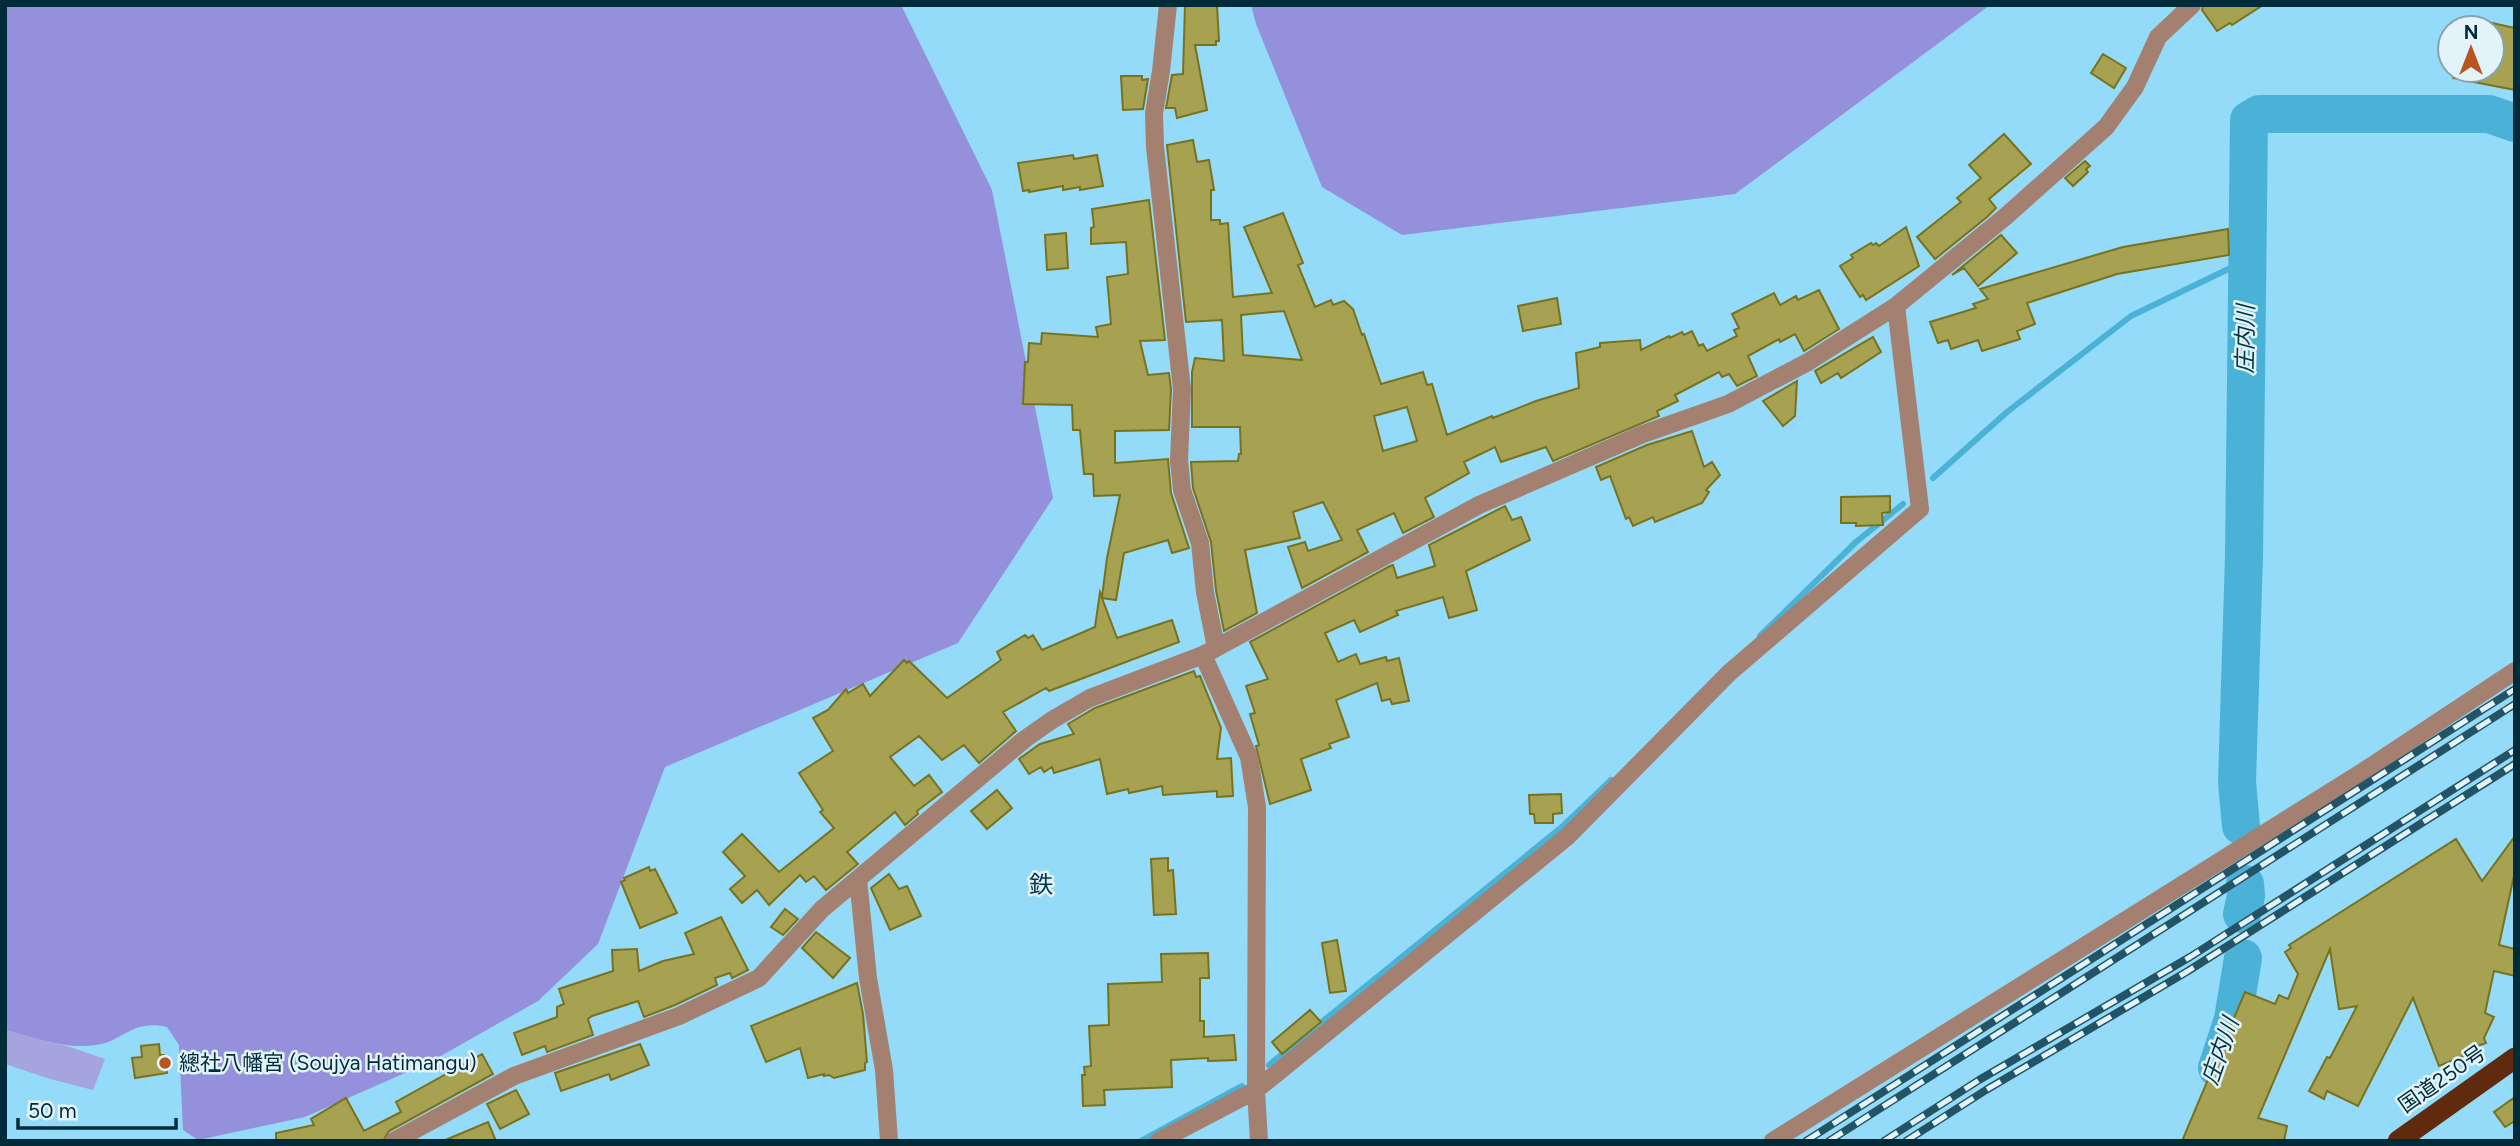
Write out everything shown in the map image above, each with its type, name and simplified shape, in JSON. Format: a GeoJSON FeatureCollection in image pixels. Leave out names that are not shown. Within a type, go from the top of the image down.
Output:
{"type":"FeatureCollection","features":[{"type":"Feature","properties":{"kind":"highway","name":"国道250号"},"geometry":{"type":"LineString","coordinates":[[2398,1141],[2515,1058]]}},
{"type":"Feature","properties":{"kind":"street"},"geometry":{"type":"LineString","coordinates":[[1168,5],[1154,113],[1155,147],[1182,389],[1179,460],[1182,490],[1200,543],[1210,651],[1249,757],[1257,807],[1256,1090],[1259,1141]]}},
{"type":"Feature","properties":{"kind":"street"},"geometry":{"type":"LineString","coordinates":[[394,1141],[514,1076],[679,1016],[760,978],[822,909],[1025,739],[1090,698],[1210,651],[1479,505],[1643,434],[1728,404],[1808,362],[1896,306],[2005,218],[2106,127],[2135,87],[2158,37],[2192,5]]}},
{"type":"Feature","properties":{"kind":"street"},"geometry":{"type":"LineString","coordinates":[[1159,1141],[1256,1090],[1568,836],[1729,673],[1920,509],[1896,306]]}},
{"type":"Feature","properties":{"kind":"street"},"geometry":{"type":"LineString","coordinates":[[1773,1141],[2349,780],[2515,671]]}},
{"type":"Feature","properties":{"kind":"street"},"geometry":{"type":"LineString","coordinates":[[859,879],[868,978],[884,1070],[889,1141]]}},
{"type":"Feature","properties":{"kind":"shaded area"},"geometry":{"type":"Polygon","coordinates":[[[5,5],[901,5],[992,190],[1053,498],[958,643],[665,767],[598,944],[538,1001],[432,1061],[305,1117],[198,1140],[183,1130],[179,1045],[167,1027],[145,1026],[106,1043],[84,1046],[50,1042],[5,1030],[5,5]]]}},
{"type":"Feature","properties":{"kind":"shaded area"},"geometry":{"type":"Polygon","coordinates":[[[1251,5],[1990,5],[1735,194],[1402,235],[1322,187],[1256,24],[1251,5]]]}},
{"type":"Feature","properties":{"kind":"shaded area"},"geometry":{"type":"Polygon","coordinates":[[[5,1030],[105,1059],[93,1090],[5,1064],[5,1030]]]}},
{"type":"Feature","properties":{"kind":"building"},"geometry":{"type":"Polygon","coordinates":[[[1185,5],[1217,5],[1219,41],[1216,41],[1216,45],[1195,45],[1207,110],[1177,118],[1175,108],[1166,108],[1172,75],[1183,74],[1185,5]]]}},
{"type":"Feature","properties":{"kind":"building"},"geometry":{"type":"Polygon","coordinates":[[[2203,5],[2263,5],[2232,25],[2230,23],[2217,31],[2202,10],[2203,5]]]}},
{"type":"Feature","properties":{"kind":"building"},"geometry":{"type":"Polygon","coordinates":[[[2506,26],[2515,28],[2515,90],[2484,84],[2506,84],[2506,26]]]}},
{"type":"Feature","properties":{"kind":"building"},"geometry":{"type":"Polygon","coordinates":[[[2103,54],[2126,68],[2114,88],[2091,73],[2103,54]]]}},
{"type":"Feature","properties":{"kind":"building"},"geometry":{"type":"Polygon","coordinates":[[[1121,76],[1142,76],[1142,80],[1148,79],[1143,109],[1123,110],[1121,76]]]}},
{"type":"Feature","properties":{"kind":"building"},"geometry":{"type":"Polygon","coordinates":[[[2004,134],[2031,164],[1989,199],[1996,208],[1987,217],[1935,259],[1917,237],[1961,202],[1957,198],[1981,178],[1969,165],[2004,134]]]}},
{"type":"Feature","properties":{"kind":"building"},"geometry":{"type":"Polygon","coordinates":[[[1193,140],[1197,162],[1209,160],[1214,190],[1211,190],[1211,220],[1220,220],[1220,224],[1228,223],[1233,297],[1272,293],[1244,227],[1283,213],[1303,263],[1298,265],[1315,307],[1331,300],[1333,305],[1344,301],[1353,309],[1381,384],[1423,372],[1427,385],[1432,384],[1447,435],[1492,416],[1493,418],[1579,388],[1576,353],[1600,347],[1600,343],[1640,340],[1641,350],[1669,336],[1670,338],[1682,332],[1684,335],[1692,331],[1699,346],[1703,344],[1707,351],[1737,336],[1734,330],[1739,328],[1732,314],[1774,293],[1780,305],[1796,296],[1798,300],[1819,290],[1839,329],[1804,351],[1795,334],[1780,342],[1779,339],[1748,356],[1757,376],[1737,386],[1729,374],[1722,377],[1719,372],[1675,395],[1678,401],[1657,411],[1659,416],[1553,461],[1546,447],[1501,462],[1495,447],[1464,462],[1469,473],[1425,498],[1434,517],[1403,533],[1394,513],[1357,530],[1368,552],[1302,588],[1288,547],[1305,542],[1308,551],[1342,540],[1323,502],[1293,512],[1300,538],[1245,550],[1257,613],[1224,631],[1211,542],[1193,488],[1191,462],[1238,461],[1241,454],[1240,427],[1192,427],[1192,372],[1195,358],[1224,361],[1222,320],[1186,322],[1167,145],[1193,140]],[[1284,311],[1241,315],[1243,355],[1302,360],[1284,311]],[[1407,407],[1374,416],[1383,451],[1417,441],[1407,407]]]}},
{"type":"Feature","properties":{"kind":"building"},"geometry":{"type":"Polygon","coordinates":[[[1073,155],[1074,159],[1097,155],[1103,186],[1080,190],[1080,187],[1063,190],[1063,186],[1023,191],[1018,163],[1073,155]]]}},
{"type":"Feature","properties":{"kind":"building"},"geometry":{"type":"Polygon","coordinates":[[[2085,161],[2090,166],[2086,169],[2088,172],[2073,186],[2065,178],[2085,161]]]}},
{"type":"Feature","properties":{"kind":"building"},"geometry":{"type":"Polygon","coordinates":[[[1149,200],[1165,340],[1140,341],[1148,375],[1169,373],[1169,430],[1115,431],[1115,463],[1168,459],[1171,493],[1189,548],[1172,553],[1168,540],[1124,553],[1116,600],[1102,598],[1117,638],[1172,620],[1179,642],[1049,691],[1046,688],[1003,712],[1016,731],[979,763],[964,745],[942,760],[919,736],[890,757],[914,786],[929,775],[942,792],[917,811],[918,814],[905,825],[895,812],[847,852],[858,864],[826,890],[814,876],[806,882],[800,875],[769,905],[757,890],[742,903],[730,889],[745,876],[723,852],[742,834],[779,872],[834,828],[820,812],[823,810],[799,773],[833,751],[813,718],[828,710],[846,689],[848,693],[863,684],[870,696],[904,660],[907,663],[909,661],[947,698],[1001,660],[997,652],[1025,635],[1028,638],[1033,635],[1042,650],[1095,627],[1120,495],[1094,496],[1093,474],[1084,474],[1080,430],[1073,430],[1072,405],[1023,404],[1025,362],[1028,362],[1029,343],[1041,344],[1042,333],[1098,337],[1096,327],[1111,324],[1107,277],[1128,274],[1126,242],[1091,244],[1091,228],[1094,227],[1092,209],[1149,200]]]}},
{"type":"Feature","properties":{"kind":"building"},"geometry":{"type":"Polygon","coordinates":[[[1906,227],[1919,266],[1866,300],[1863,295],[1860,297],[1840,266],[1853,258],[1851,255],[1871,243],[1879,246],[1906,227]]]}},
{"type":"Feature","properties":{"kind":"building"},"geometry":{"type":"Polygon","coordinates":[[[2228,229],[2229,255],[2117,274],[2027,303],[2035,324],[2017,331],[2020,339],[1982,351],[1978,340],[1951,349],[1948,340],[1938,343],[1930,322],[1976,308],[1973,304],[1988,299],[1980,289],[2123,247],[2228,229]]]}},
{"type":"Feature","properties":{"kind":"building"},"geometry":{"type":"Polygon","coordinates":[[[1066,233],[1068,268],[1047,270],[1045,235],[1066,233]]]}},
{"type":"Feature","properties":{"kind":"building"},"geometry":{"type":"Polygon","coordinates":[[[2001,235],[2017,253],[1978,286],[1964,268],[1952,275],[2001,235]]]}},
{"type":"Feature","properties":{"kind":"building"},"geometry":{"type":"Polygon","coordinates":[[[1557,298],[1561,324],[1523,331],[1518,306],[1557,298]]]}},
{"type":"Feature","properties":{"kind":"building"},"geometry":{"type":"Polygon","coordinates":[[[1873,337],[1881,352],[1841,378],[1838,373],[1821,383],[1815,371],[1873,337]]]}},
{"type":"Feature","properties":{"kind":"building"},"geometry":{"type":"Polygon","coordinates":[[[1797,381],[1795,416],[1783,426],[1763,401],[1797,381]]]}},
{"type":"Feature","properties":{"kind":"building"},"geometry":{"type":"Polygon","coordinates":[[[1692,431],[1704,467],[1712,462],[1720,475],[1706,490],[1709,492],[1702,503],[1655,522],[1653,517],[1633,526],[1629,517],[1626,519],[1610,476],[1601,480],[1596,467],[1647,445],[1692,431]]]}},
{"type":"Feature","properties":{"kind":"building"},"geometry":{"type":"Polygon","coordinates":[[[1890,496],[1890,512],[1882,513],[1883,525],[1856,526],[1856,523],[1841,523],[1841,497],[1890,496]]]}},
{"type":"Feature","properties":{"kind":"building"},"geometry":{"type":"Polygon","coordinates":[[[1505,506],[1512,520],[1521,517],[1530,540],[1466,571],[1477,610],[1449,618],[1443,597],[1396,611],[1398,615],[1360,632],[1354,620],[1325,633],[1338,662],[1356,654],[1360,664],[1386,657],[1387,661],[1399,658],[1409,701],[1392,704],[1390,699],[1382,701],[1377,683],[1336,700],[1349,737],[1329,744],[1331,748],[1301,759],[1311,790],[1270,804],[1250,714],[1255,713],[1246,686],[1268,679],[1250,642],[1390,566],[1393,565],[1397,578],[1435,566],[1429,545],[1505,506]]]}},
{"type":"Feature","properties":{"kind":"building"},"geometry":{"type":"Polygon","coordinates":[[[1194,671],[1196,677],[1200,676],[1221,728],[1217,759],[1231,758],[1233,796],[1217,797],[1217,791],[1163,795],[1162,786],[1129,793],[1128,789],[1107,794],[1100,759],[1054,773],[1052,767],[1044,772],[1041,767],[1029,774],[1019,759],[1040,744],[1074,734],[1068,724],[1095,708],[1194,671]]]}},
{"type":"Feature","properties":{"kind":"building"},"geometry":{"type":"Polygon","coordinates":[[[997,790],[1012,808],[987,829],[971,811],[997,790]]]}},
{"type":"Feature","properties":{"kind":"building"},"geometry":{"type":"Polygon","coordinates":[[[1561,794],[1562,813],[1553,814],[1553,823],[1535,823],[1534,814],[1530,814],[1529,795],[1561,794]]]}},
{"type":"Feature","properties":{"kind":"building"},"geometry":{"type":"Polygon","coordinates":[[[2515,836],[2515,871],[2499,945],[2515,949],[2515,976],[2494,971],[2485,1013],[2494,1017],[2484,1038],[2486,1043],[2472,1048],[2473,1052],[2439,1066],[2413,998],[2358,1106],[2327,1091],[2324,1099],[2309,1091],[2357,1006],[2339,1009],[2330,949],[2258,1118],[2287,1126],[2284,1141],[2182,1141],[2245,992],[2275,1004],[2279,995],[2288,999],[2298,974],[2285,952],[2291,948],[2289,945],[2456,839],[2482,881],[2515,836]]]}},
{"type":"Feature","properties":{"kind":"building"},"geometry":{"type":"Polygon","coordinates":[[[1168,858],[1168,871],[1173,870],[1176,914],[1154,915],[1151,859],[1168,858]]]}},
{"type":"Feature","properties":{"kind":"building"},"geometry":{"type":"Polygon","coordinates":[[[649,867],[650,871],[655,869],[677,913],[640,928],[621,882],[624,878],[649,867]]]}},
{"type":"Feature","properties":{"kind":"building"},"geometry":{"type":"Polygon","coordinates":[[[889,874],[899,889],[907,886],[921,916],[890,930],[871,888],[889,874]]]}},
{"type":"Feature","properties":{"kind":"building"},"geometry":{"type":"Polygon","coordinates":[[[785,909],[798,919],[783,935],[771,927],[785,909]]]}},
{"type":"Feature","properties":{"kind":"building"},"geometry":{"type":"Polygon","coordinates":[[[721,917],[748,970],[732,978],[730,973],[715,978],[717,985],[644,1017],[638,1001],[592,1016],[588,1019],[593,1035],[547,1052],[545,1046],[522,1055],[514,1033],[557,1017],[557,1007],[564,1004],[559,989],[613,971],[612,950],[637,949],[639,971],[663,961],[694,954],[685,933],[721,917]]]}},
{"type":"Feature","properties":{"kind":"building"},"geometry":{"type":"Polygon","coordinates":[[[816,932],[850,958],[833,978],[802,948],[816,932]]]}},
{"type":"Feature","properties":{"kind":"building"},"geometry":{"type":"Polygon","coordinates":[[[1337,940],[1346,991],[1330,993],[1322,943],[1337,940]]]}},
{"type":"Feature","properties":{"kind":"building"},"geometry":{"type":"Polygon","coordinates":[[[1208,953],[1209,978],[1200,978],[1200,1021],[1204,1021],[1204,1037],[1234,1035],[1236,1060],[1171,1060],[1172,1087],[1104,1090],[1105,1105],[1083,1106],[1082,1075],[1085,1075],[1084,1067],[1091,1066],[1089,1026],[1109,1025],[1108,984],[1162,982],[1161,954],[1208,953]]]}},
{"type":"Feature","properties":{"kind":"building"},"geometry":{"type":"Polygon","coordinates":[[[857,983],[863,1014],[867,1062],[865,1070],[834,1078],[824,1074],[808,1078],[800,1048],[766,1062],[751,1026],[857,983]]]}},
{"type":"Feature","properties":{"kind":"building"},"geometry":{"type":"Polygon","coordinates":[[[1310,1010],[1321,1022],[1282,1054],[1272,1042],[1310,1010]]]}},
{"type":"Feature","properties":{"kind":"building"},"geometry":{"type":"Polygon","coordinates":[[[159,1044],[167,1073],[135,1078],[132,1058],[142,1057],[141,1046],[159,1044]]]}},
{"type":"Feature","properties":{"kind":"building"},"geometry":{"type":"Polygon","coordinates":[[[640,1044],[649,1065],[611,1080],[609,1074],[561,1091],[555,1073],[640,1044]]]}},
{"type":"Feature","properties":{"kind":"building"},"geometry":{"type":"Polygon","coordinates":[[[482,1054],[493,1074],[389,1131],[383,1141],[276,1141],[276,1133],[314,1125],[311,1119],[346,1098],[364,1131],[401,1112],[396,1102],[482,1054]]]}},
{"type":"Feature","properties":{"kind":"building"},"geometry":{"type":"Polygon","coordinates":[[[516,1090],[529,1114],[500,1129],[487,1104],[516,1090]]]}},
{"type":"Feature","properties":{"kind":"building"},"geometry":{"type":"Polygon","coordinates":[[[2515,1097],[2515,1121],[2505,1127],[2494,1112],[2515,1097]]]}},
{"type":"Feature","properties":{"kind":"building"},"geometry":{"type":"Polygon","coordinates":[[[488,1122],[496,1141],[443,1141],[488,1122]]]}},
{"type":"Feature","properties":{"kind":"waterway","name":"庄内川"},"geometry":{"type":"LineString","coordinates":[[2241,826],[2237,782],[2244,555],[2249,120],[2259,114],[2489,114],[2515,123]]}},
{"type":"Feature","properties":{"kind":"waterway"},"geometry":{"type":"LineString","coordinates":[[1933,478],[2007,412],[2131,316],[2247,260]]}},
{"type":"Feature","properties":{"kind":"waterway"},"geometry":{"type":"LineString","coordinates":[[1760,636],[1856,542],[1903,504]]}},
{"type":"Feature","properties":{"kind":"waterway"},"geometry":{"type":"LineString","coordinates":[[1269,1065],[1563,826],[1611,780]]}},
{"type":"Feature","properties":{"kind":"waterway","name":"庄内川"},"geometry":{"type":"LineString","coordinates":[[2242,914],[2246,896],[2245,884]]}},
{"type":"Feature","properties":{"kind":"waterway","name":"庄内川"},"geometry":{"type":"LineString","coordinates":[[2217,1068],[2233,1019],[2243,958]]}},
{"type":"Feature","properties":{"kind":"waterway"},"geometry":{"type":"LineString","coordinates":[[1141,1141],[1242,1086]]}},
{"type":"Feature","properties":{"kind":"railway"},"geometry":{"type":"LineString","coordinates":[[1806,1141],[2515,689]]}},
{"type":"Feature","properties":{"kind":"railway"},"geometry":{"type":"LineString","coordinates":[[1829,1141],[2515,704]]}},
{"type":"Feature","properties":{"kind":"railway"},"geometry":{"type":"LineString","coordinates":[[1884,1141],[1979,1080],[2190,957],[2515,750]]}},
{"type":"Feature","properties":{"kind":"railway"},"geometry":{"type":"LineString","coordinates":[[1906,1141],[1986,1090],[2188,971],[2515,764]]}},
{"type":"Feature","properties":{"kind":"place","name":"總社八幡宮 (Soujya Hatimangu)"},"geometry":{"type":"Point","coordinates":[165,1063]}},
{"type":"Feature","properties":{"kind":"district","name":"鉄"},"geometry":{"type":"Point","coordinates":[1041,885]}}]}
